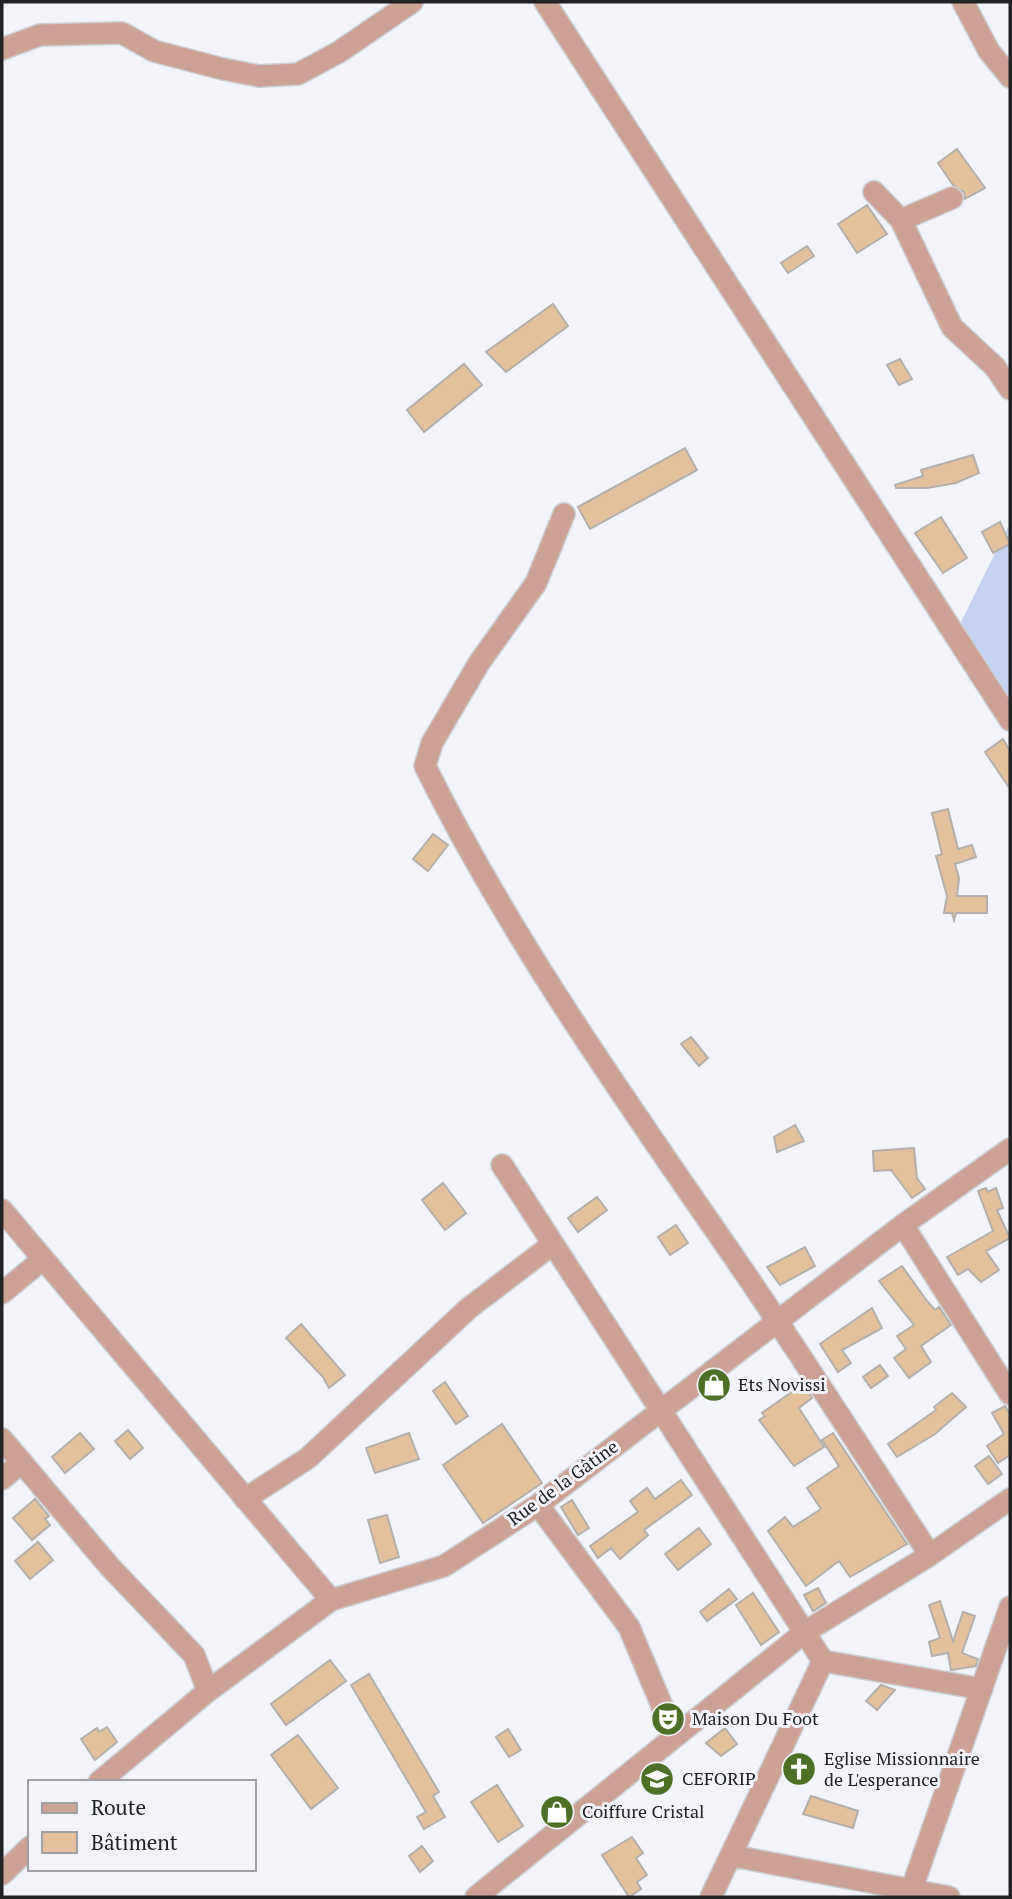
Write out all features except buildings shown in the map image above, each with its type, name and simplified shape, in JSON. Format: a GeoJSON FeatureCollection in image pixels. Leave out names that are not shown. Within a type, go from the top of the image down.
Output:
{"type":"FeatureCollection","features":[{"type":"Feature","properties":{"kind":"street"},"geometry":{"type":"LineString","coordinates":[[2,49],[40,35],[122,33],[154,51],[223,69],[259,76],[298,74],[339,52],[412,2]]}},
{"type":"Feature","properties":{"kind":"street"},"geometry":{"type":"LineString","coordinates":[[545,2],[1010,720]]}},
{"type":"Feature","properties":{"kind":"street"},"geometry":{"type":"LineString","coordinates":[[963,2],[989,51],[1010,77]]}},
{"type":"Feature","properties":{"kind":"street"},"geometry":{"type":"LineString","coordinates":[[874,192],[901,220],[952,327],[1003,363],[1010,389]]}},
{"type":"Feature","properties":{"kind":"street"},"geometry":{"type":"LineString","coordinates":[[901,220],[952,198]]}},
{"type":"Feature","properties":{"kind":"street"},"geometry":{"type":"LineString","coordinates":[[564,514],[536,583],[479,663],[432,743],[425,766],[486,877],[587,1045],[777,1321],[930,1555]]}},
{"type":"Feature","properties":{"kind":"street","name":"Rue de la Gâtine"},"geometry":{"type":"LineString","coordinates":[[101,1780],[208,1691],[331,1600],[444,1566],[538,1505],[903,1225],[1010,1149]]}},
{"type":"Feature","properties":{"kind":"street"},"geometry":{"type":"LineString","coordinates":[[502,1165],[823,1661],[982,1689]]}},
{"type":"Feature","properties":{"kind":"street"},"geometry":{"type":"LineString","coordinates":[[2,1210],[331,1600]]}},
{"type":"Feature","properties":{"kind":"street"},"geometry":{"type":"LineString","coordinates":[[903,1225],[1010,1394]]}},
{"type":"Feature","properties":{"kind":"street"},"geometry":{"type":"LineString","coordinates":[[245,1499],[308,1458],[469,1308],[553,1244]]}},
{"type":"Feature","properties":{"kind":"street"},"geometry":{"type":"LineString","coordinates":[[2,1293],[42,1260]]}},
{"type":"Feature","properties":{"kind":"street"},"geometry":{"type":"LineString","coordinates":[[2,1439],[110,1567],[194,1655],[208,1691]]}},
{"type":"Feature","properties":{"kind":"street"},"geometry":{"type":"LineString","coordinates":[[2,1479],[22,1462]]}},
{"type":"Feature","properties":{"kind":"street"},"geometry":{"type":"LineString","coordinates":[[476,1897],[805,1632],[930,1555],[1010,1499]]}},
{"type":"Feature","properties":{"kind":"street"},"geometry":{"type":"LineString","coordinates":[[538,1505],[628,1628],[675,1737]]}},
{"type":"Feature","properties":{"kind":"street"},"geometry":{"type":"LineString","coordinates":[[911,1893],[1010,1607]]}},
{"type":"Feature","properties":{"kind":"street"},"geometry":{"type":"LineString","coordinates":[[711,1897],[733,1856],[823,1661]]}},
{"type":"Feature","properties":{"kind":"street"},"geometry":{"type":"LineString","coordinates":[[2,1874],[28,1849]]}},
{"type":"Feature","properties":{"kind":"street"},"geometry":{"type":"LineString","coordinates":[[733,1856],[911,1893],[949,1897]]}},
{"type":"Feature","properties":{"kind":"shaded area"},"geometry":{"type":"Polygon","coordinates":[[[1010,523],[1010,720],[955,634],[1010,523]]]}},
{"type":"Feature","properties":{"kind":"place","name":"Ets Novissi"},"geometry":{"type":"Point","coordinates":[714,1385]}},
{"type":"Feature","properties":{"kind":"place","name":"Maison Du Foot"},"geometry":{"type":"Point","coordinates":[668,1719]}},
{"type":"Feature","properties":{"kind":"place","name":"Eglise Missionnaire de L'esperance"},"geometry":{"type":"Point","coordinates":[799,1769]}},
{"type":"Feature","properties":{"kind":"place","name":"CEFORIP"},"geometry":{"type":"Point","coordinates":[657,1779]}},
{"type":"Feature","properties":{"kind":"place","name":"Coiffure Cristal"},"geometry":{"type":"Point","coordinates":[557,1812]}}]}
